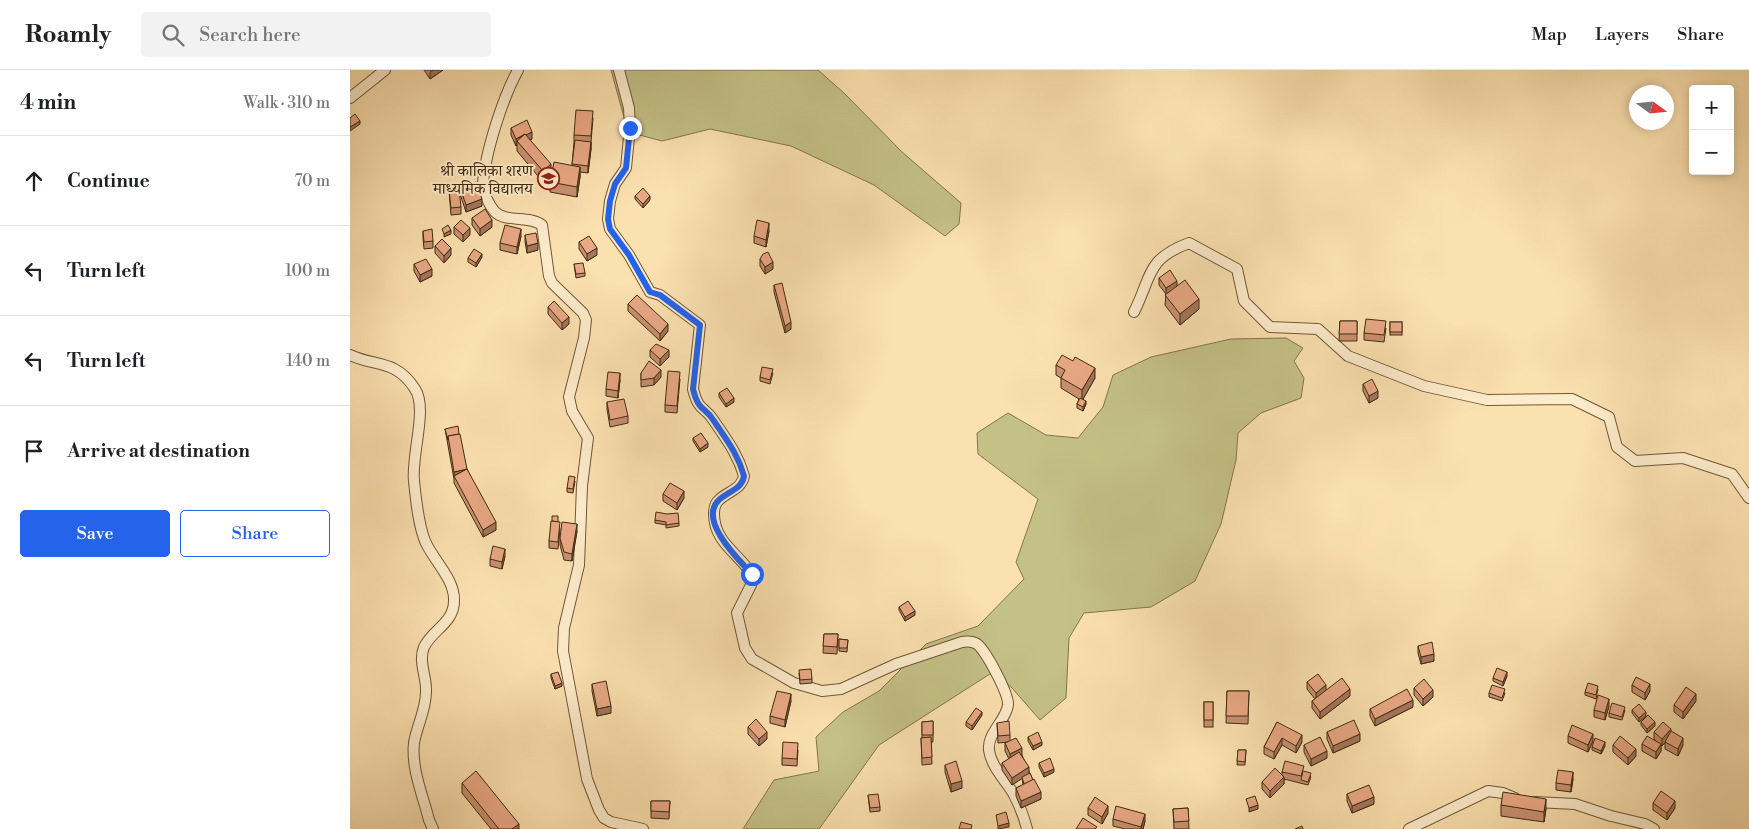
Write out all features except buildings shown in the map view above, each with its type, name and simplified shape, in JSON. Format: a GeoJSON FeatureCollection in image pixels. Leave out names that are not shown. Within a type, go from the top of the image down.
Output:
{"type":"FeatureCollection","features":[{"type":"Feature","properties":{"kind":"street"},"geometry":{"type":"LineString","coordinates":[[350,98],[385,70]]}},
{"type":"Feature","properties":{"kind":"street"},"geometry":{"type":"LineString","coordinates":[[518,70],[508,89],[500,112],[483,186],[488,202],[496,213],[510,218],[538,222],[542,225],[549,276],[552,283],[583,313],[586,320],[584,338],[569,397],[572,410],[588,438],[582,486],[579,565],[564,628],[563,651],[587,779],[599,810],[604,818],[611,822],[643,829]]}},
{"type":"Feature","properties":{"kind":"street"},"geometry":{"type":"LineString","coordinates":[[619,70],[629,108],[630,128],[626,168],[615,184],[610,201],[608,219],[610,229],[629,255],[650,292],[660,295],[700,325],[693,389],[695,398],[700,409],[713,419],[730,443],[744,476],[740,485],[719,500],[714,512],[716,526],[721,539],[753,576],[751,585],[737,612],[738,626],[745,648],[756,662],[794,683],[830,692],[860,682],[896,664],[962,642],[969,641],[977,644],[984,653],[1007,697],[1006,712],[993,734],[989,749],[995,766],[1016,800],[1027,829]]}},
{"type":"Feature","properties":{"kind":"street"},"geometry":{"type":"LineString","coordinates":[[1134,312],[1153,265],[1171,250],[1189,243],[1237,269],[1244,301],[1270,327],[1318,329],[1348,356],[1424,386],[1487,400],[1572,399],[1609,417],[1617,447],[1635,461],[1683,458],[1691,460],[1732,474],[1749,498]]}},
{"type":"Feature","properties":{"kind":"street"},"geometry":{"type":"LineString","coordinates":[[350,355],[385,363],[414,388],[421,404],[416,435],[413,480],[425,540],[453,589],[454,602],[448,621],[424,647],[421,658],[426,687],[426,706],[418,727],[413,758],[433,829]]}},
{"type":"Feature","properties":{"kind":"street"},"geometry":{"type":"LineString","coordinates":[[1409,829],[1482,793],[1494,791],[1525,801],[1575,804],[1611,816],[1645,824],[1654,829]]}},
{"type":"Feature","properties":{"kind":"shaded area"},"geometry":{"type":"Polygon","coordinates":[[[611,70],[818,70],[845,94],[902,152],[961,203],[959,224],[945,236],[874,185],[791,146],[710,129],[662,141],[628,132],[611,70]]]}},
{"type":"Feature","properties":{"kind":"shaded area"},"geometry":{"type":"Polygon","coordinates":[[[1286,338],[1303,348],[1294,361],[1304,378],[1301,398],[1261,413],[1238,433],[1236,460],[1221,524],[1195,581],[1151,607],[1084,613],[1069,638],[1066,698],[1040,720],[1012,688],[993,672],[879,745],[819,829],[743,829],[774,780],[819,771],[816,737],[843,712],[879,691],[926,644],[978,626],[1024,579],[1016,562],[1038,499],[978,454],[977,433],[1008,413],[1046,435],[1078,438],[1103,407],[1113,375],[1151,357],[1231,339],[1286,338]]]}},
{"type":"Feature","properties":{"kind":"place","name":"श्री कालिका शरण माध्यमिक विद्यालय"},"geometry":{"type":"Point","coordinates":[549,179]}},
{"type":"Feature","properties":{"kind":"route"},"geometry":{"type":"LineString","coordinates":[[630,128],[626,168],[615,184],[610,201],[608,219],[610,229],[629,255],[650,292],[660,295],[700,325],[693,389],[695,398],[700,409],[713,419],[730,443],[740,462],[744,476],[740,485],[717,502],[714,519],[721,539],[752,574]]}}]}
